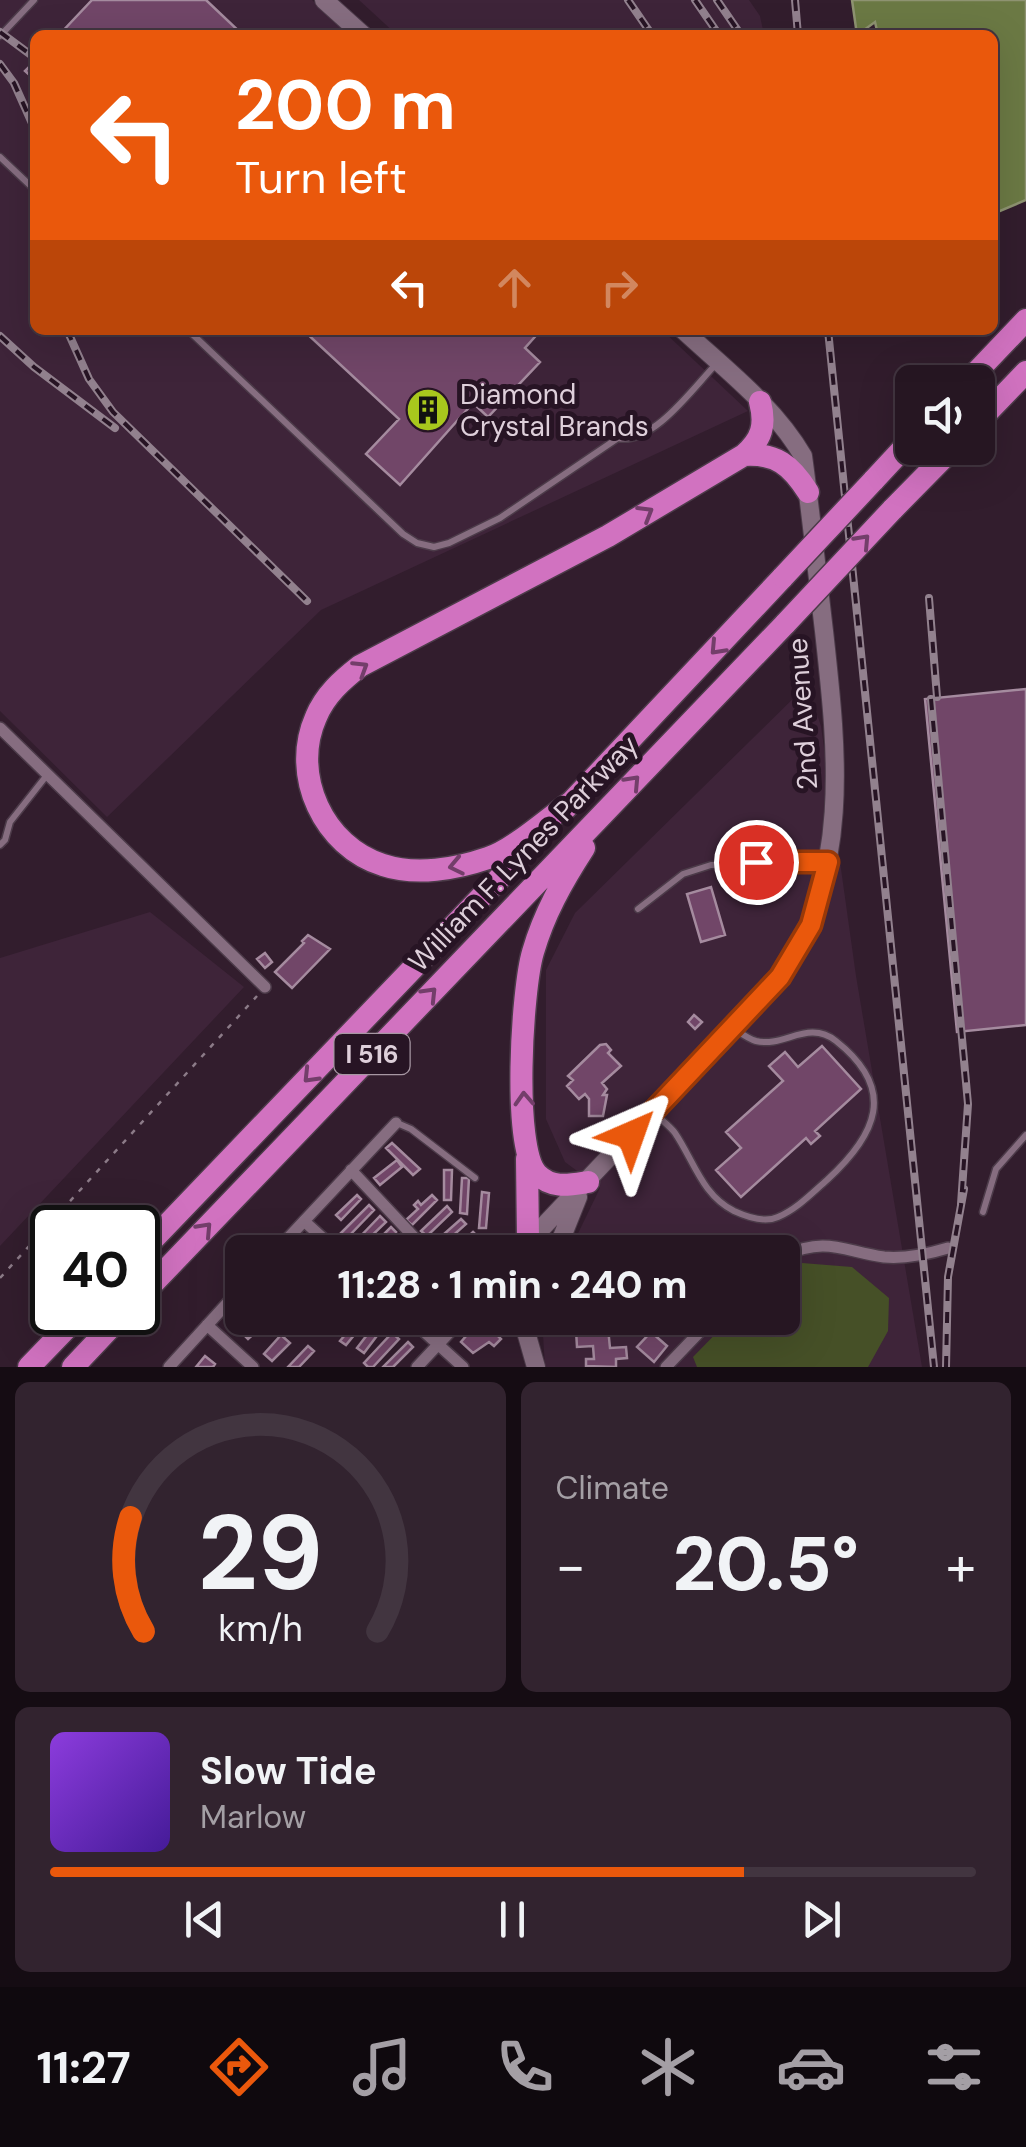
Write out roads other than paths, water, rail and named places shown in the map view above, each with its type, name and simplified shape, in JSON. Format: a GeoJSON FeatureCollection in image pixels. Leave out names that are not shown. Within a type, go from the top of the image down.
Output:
{"type":"FeatureCollection","features":[{"type":"Feature","properties":{"kind":"highway"},"geometry":{"type":"LineString","coordinates":[[983,365],[1026,320]]}},
{"type":"Feature","properties":{"kind":"highway"},"geometry":{"type":"LineString","coordinates":[[995,404],[1026,372]]}},
{"type":"Feature","properties":{"kind":"highway"},"geometry":{"type":"LineString","coordinates":[[570,803],[492,858],[443,869],[412,871],[384,866],[340,841],[320,816],[312,790],[309,737],[327,697],[360,666],[608,536],[744,455],[757,444],[762,430],[760,402]]}},
{"type":"Feature","properties":{"kind":"highway"},"geometry":{"type":"LineString","coordinates":[[744,455],[767,454],[785,464],[795,471],[808,492]]}},
{"type":"Feature","properties":{"kind":"highway","name":"William F. Lynes Parkway"},"geometry":{"type":"LineString","coordinates":[[160,1231],[895,458]]}},
{"type":"Feature","properties":{"kind":"highway","name":"William F. Lynes Parkway"},"geometry":{"type":"LineString","coordinates":[[160,1276],[936,465]]}},
{"type":"Feature","properties":{"kind":"highway"},"geometry":{"type":"LineString","coordinates":[[526,1235],[522,1036],[532,954],[552,897],[606,810]]}},
{"type":"Feature","properties":{"kind":"highway"},"geometry":{"type":"LineString","coordinates":[[527,1154],[534,1171],[552,1183],[584,1187]]}},
{"type":"Feature","properties":{"kind":"highway"},"geometry":{"type":"LineString","coordinates":[[29,1367],[60,1335]]}},
{"type":"Feature","properties":{"kind":"highway"},"geometry":{"type":"LineString","coordinates":[[73,1367],[103,1335]]}},
{"type":"Feature","properties":{"kind":"street"},"geometry":{"type":"LineString","coordinates":[[337,4],[359,30]]}},
{"type":"Feature","properties":{"kind":"street","name":"2nd Avenue"},"geometry":{"type":"LineString","coordinates":[[538,1235],[780,977],[811,925],[828,862],[836,803],[834,721],[803,456],[789,432],[688,335]]}},
{"type":"Feature","properties":{"kind":"street"},"geometry":{"type":"LineString","coordinates":[[0,728],[264,987]]}},
{"type":"Feature","properties":{"kind":"street"},"geometry":{"type":"LineString","coordinates":[[291,1235],[396,1123]]}},
{"type":"Feature","properties":{"kind":"street"},"geometry":{"type":"LineString","coordinates":[[351,1170],[412,1235]]}},
{"type":"Feature","properties":{"kind":"street"},"geometry":{"type":"LineString","coordinates":[[563,1235],[584,1187]]}},
{"type":"Feature","properties":{"kind":"street"},"geometry":{"type":"LineString","coordinates":[[304,1221],[319,1235]]}},
{"type":"Feature","properties":{"kind":"street"},"geometry":{"type":"LineString","coordinates":[[800,1251],[822,1245],[845,1246],[890,1258],[948,1248]]}},
{"type":"Feature","properties":{"kind":"street"},"geometry":{"type":"LineString","coordinates":[[169,1367],[225,1305]]}},
{"type":"Feature","properties":{"kind":"street"},"geometry":{"type":"LineString","coordinates":[[207,1324],[253,1367]]}},
{"type":"Feature","properties":{"kind":"street"},"geometry":{"type":"LineString","coordinates":[[428,1335],[464,1367]]}},
{"type":"Feature","properties":{"kind":"street"},"geometry":{"type":"LineString","coordinates":[[417,1367],[447,1335]]}},
{"type":"Feature","properties":{"kind":"street"},"geometry":{"type":"LineString","coordinates":[[527,1335],[536,1367]]}},
{"type":"Feature","properties":{"kind":"street"},"geometry":{"type":"LineString","coordinates":[[535,1335],[536,1367]]}},
{"type":"Feature","properties":{"kind":"street"},"geometry":{"type":"LineString","coordinates":[[666,1367],[697,1335]]}},
{"type":"Feature","properties":{"kind":"lane"},"geometry":{"type":"LineString","coordinates":[[0,36],[34,0]]}},
{"type":"Feature","properties":{"kind":"lane"},"geometry":{"type":"LineString","coordinates":[[0,157],[30,185]]}},
{"type":"Feature","properties":{"kind":"lane"},"geometry":{"type":"LineString","coordinates":[[193,335],[403,534],[434,547],[500,518],[618,438],[628,440],[646,434],[718,362]]}},
{"type":"Feature","properties":{"kind":"lane"},"geometry":{"type":"LineString","coordinates":[[0,844],[10,822],[48,776]]}},
{"type":"Feature","properties":{"kind":"lane"},"geometry":{"type":"LineString","coordinates":[[638,909],[683,874],[710,864],[828,862]]}},
{"type":"Feature","properties":{"kind":"lane"},"geometry":{"type":"LineString","coordinates":[[652,1111],[674,1132],[700,1179],[718,1201],[755,1219],[776,1218],[804,1201],[846,1162],[864,1140],[872,1119],[870,1086],[860,1067],[824,1033],[808,1031],[759,1042],[732,1028]]}},
{"type":"Feature","properties":{"kind":"lane"},"geometry":{"type":"LineString","coordinates":[[396,1123],[411,1129],[474,1178]]}},
{"type":"Feature","properties":{"kind":"lane"},"geometry":{"type":"LineString","coordinates":[[983,1212],[996,1168],[1026,1135]]}},
{"type":"Feature","properties":{"kind":"railway"},"geometry":{"type":"LineString","coordinates":[[628,0],[649,30]]}},
{"type":"Feature","properties":{"kind":"railway"},"geometry":{"type":"LineString","coordinates":[[695,0],[716,30]]}},
{"type":"Feature","properties":{"kind":"railway"},"geometry":{"type":"LineString","coordinates":[[717,0],[738,30]]}},
{"type":"Feature","properties":{"kind":"railway"},"geometry":{"type":"LineString","coordinates":[[795,0],[798,30]]}},
{"type":"Feature","properties":{"kind":"railway"},"geometry":{"type":"LineString","coordinates":[[0,32],[30,54]]}},
{"type":"Feature","properties":{"kind":"railway"},"geometry":{"type":"LineString","coordinates":[[0,64],[14,83],[30,119]]}},
{"type":"Feature","properties":{"kind":"railway"},"geometry":{"type":"LineString","coordinates":[[69,335],[89,379],[113,412],[307,601]]}},
{"type":"Feature","properties":{"kind":"railway"},"geometry":{"type":"LineString","coordinates":[[829,335],[934,1367]]}},
{"type":"Feature","properties":{"kind":"railway"},"geometry":{"type":"LineString","coordinates":[[0,336],[115,428]]}},
{"type":"Feature","properties":{"kind":"railway"},"geometry":{"type":"LineString","coordinates":[[929,598],[937,697]]}},
{"type":"Feature","properties":{"kind":"railway"},"geometry":{"type":"LineString","coordinates":[[931,699],[968,1104],[961,1204]]}},
{"type":"Feature","properties":{"kind":"railway"},"geometry":{"type":"LineString","coordinates":[[946,1367],[948,1277],[964,1189]]}},
{"type":"Feature","properties":{"kind":"place","name":"Diamond Crystal Brands"},"geometry":{"type":"Point","coordinates":[428,410]}}]}
